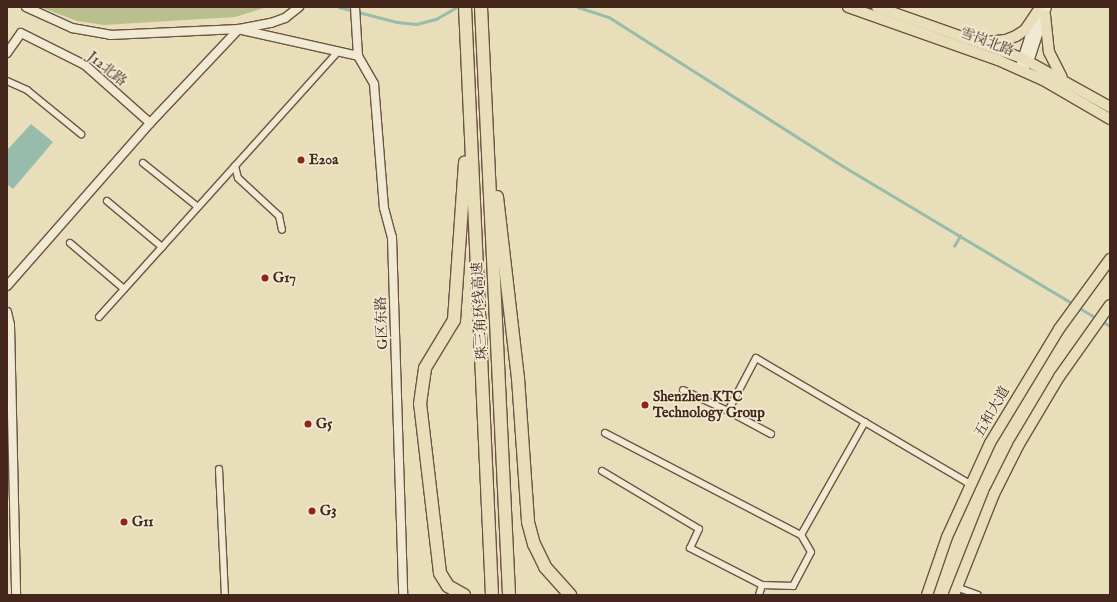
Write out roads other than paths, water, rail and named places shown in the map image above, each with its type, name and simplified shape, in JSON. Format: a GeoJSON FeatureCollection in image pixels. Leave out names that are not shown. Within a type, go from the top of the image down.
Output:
{"type":"FeatureCollection","features":[{"type":"Feature","properties":{"kind":"highway","name":"珠三角环线高速"},"geometry":{"type":"LineString","coordinates":[[465,7],[492,595]]}},
{"type":"Feature","properties":{"kind":"highway","name":"珠三角环线高速"},"geometry":{"type":"LineString","coordinates":[[481,7],[509,595]]}},
{"type":"Feature","properties":{"kind":"highway"},"geometry":{"type":"LineString","coordinates":[[485,104],[512,319],[528,522],[534,544],[545,567],[570,595]]}},
{"type":"Feature","properties":{"kind":"highway"},"geometry":{"type":"LineString","coordinates":[[464,595],[448,586],[440,573],[420,404],[425,368],[454,320],[469,105]]}},
{"type":"Feature","properties":{"kind":"main road","name":"雪岗北路"},"geometry":{"type":"LineString","coordinates":[[848,7],[1021,70],[1110,119]]}},
{"type":"Feature","properties":{"kind":"main road","name":"雪岗北路"},"geometry":{"type":"LineString","coordinates":[[877,7],[1025,60],[1110,107]]}},
{"type":"Feature","properties":{"kind":"main road"},"geometry":{"type":"LineString","coordinates":[[977,42],[993,43],[1016,36],[1025,30],[1042,10]]}},
{"type":"Feature","properties":{"kind":"main road"},"geometry":{"type":"LineString","coordinates":[[1042,10],[1049,52],[1058,73],[1067,82]]}},
{"type":"Feature","properties":{"kind":"main road","name":"五和大道"},"geometry":{"type":"LineString","coordinates":[[927,595],[970,484],[1011,406],[1059,329],[1110,259]]}},
{"type":"Feature","properties":{"kind":"main road"},"geometry":{"type":"LineString","coordinates":[[955,591],[994,494],[1018,446],[1084,340],[1109,307]]}},
{"type":"Feature","properties":{"kind":"street"},"geometry":{"type":"LineString","coordinates":[[26,7],[72,28],[110,35],[239,29],[271,23],[298,8]]}},
{"type":"Feature","properties":{"kind":"street"},"geometry":{"type":"LineString","coordinates":[[239,29],[337,53],[358,56],[355,7]]}},
{"type":"Feature","properties":{"kind":"street"},"geometry":{"type":"LineString","coordinates":[[1021,70],[1042,10]]}},
{"type":"Feature","properties":{"kind":"street"},"geometry":{"type":"LineString","coordinates":[[7,286],[150,123],[239,29]]}},
{"type":"Feature","properties":{"kind":"street","name":"J12北路"},"geometry":{"type":"LineString","coordinates":[[7,53],[21,33],[85,65],[150,123]]}},
{"type":"Feature","properties":{"kind":"street"},"geometry":{"type":"LineString","coordinates":[[99,317],[337,53]]}},
{"type":"Feature","properties":{"kind":"street","name":"G区东路"},"geometry":{"type":"LineString","coordinates":[[358,56],[374,84],[384,208],[392,237],[403,595]]}},
{"type":"Feature","properties":{"kind":"street"},"geometry":{"type":"LineString","coordinates":[[7,81],[27,90],[81,134]]}},
{"type":"Feature","properties":{"kind":"street"},"geometry":{"type":"LineString","coordinates":[[143,163],[198,207]]}},
{"type":"Feature","properties":{"kind":"street"},"geometry":{"type":"LineString","coordinates":[[235,166],[238,178],[279,216],[282,230]]}},
{"type":"Feature","properties":{"kind":"street"},"geometry":{"type":"LineString","coordinates":[[107,201],[162,247]]}},
{"type":"Feature","properties":{"kind":"street"},"geometry":{"type":"LineString","coordinates":[[70,243],[124,289]]}},
{"type":"Feature","properties":{"kind":"street"},"geometry":{"type":"LineString","coordinates":[[7,312],[10,325],[10,438],[16,595]]}},
{"type":"Feature","properties":{"kind":"street"},"geometry":{"type":"LineString","coordinates":[[728,411],[756,358],[970,484]]}},
{"type":"Feature","properties":{"kind":"street"},"geometry":{"type":"LineString","coordinates":[[683,390],[728,411],[771,434]]}},
{"type":"Feature","properties":{"kind":"street"},"geometry":{"type":"LineString","coordinates":[[801,534],[864,422]]}},
{"type":"Feature","properties":{"kind":"street"},"geometry":{"type":"LineString","coordinates":[[602,471],[699,529],[690,548],[762,585],[793,586],[811,552],[801,534],[605,433]]}},
{"type":"Feature","properties":{"kind":"street"},"geometry":{"type":"LineString","coordinates":[[220,469],[225,595]]}},
{"type":"Feature","properties":{"kind":"street"},"geometry":{"type":"LineString","coordinates":[[759,595],[762,585]]}},
{"type":"Feature","properties":{"kind":"street"},"geometry":{"type":"LineString","coordinates":[[955,591],[978,595]]}},
{"type":"Feature","properties":{"kind":"waterway"},"geometry":{"type":"LineString","coordinates":[[339,7],[397,22],[416,24],[436,19],[457,7]]}},
{"type":"Feature","properties":{"kind":"waterway"},"geometry":{"type":"LineString","coordinates":[[578,7],[609,17],[843,166],[1074,304]]}},
{"type":"Feature","properties":{"kind":"waterway"},"geometry":{"type":"LineString","coordinates":[[954,246],[960,236]]}},
{"type":"Feature","properties":{"kind":"waterway"},"geometry":{"type":"LineString","coordinates":[[1078,307],[1098,319]]}},
{"type":"Feature","properties":{"kind":"waterway"},"geometry":{"type":"LineString","coordinates":[[1102,321],[1110,326]]}},
{"type":"Feature","properties":{"kind":"place","name":"E20a"},"geometry":{"type":"Point","coordinates":[301,160]}},
{"type":"Feature","properties":{"kind":"place","name":"G17"},"geometry":{"type":"Point","coordinates":[265,278]}},
{"type":"Feature","properties":{"kind":"place","name":"Shenzhen KTC Technology Group"},"geometry":{"type":"Point","coordinates":[645,405]}},
{"type":"Feature","properties":{"kind":"place","name":"G5"},"geometry":{"type":"Point","coordinates":[308,424]}},
{"type":"Feature","properties":{"kind":"place","name":"G3"},"geometry":{"type":"Point","coordinates":[312,511]}},
{"type":"Feature","properties":{"kind":"place","name":"G11"},"geometry":{"type":"Point","coordinates":[124,522]}}]}
